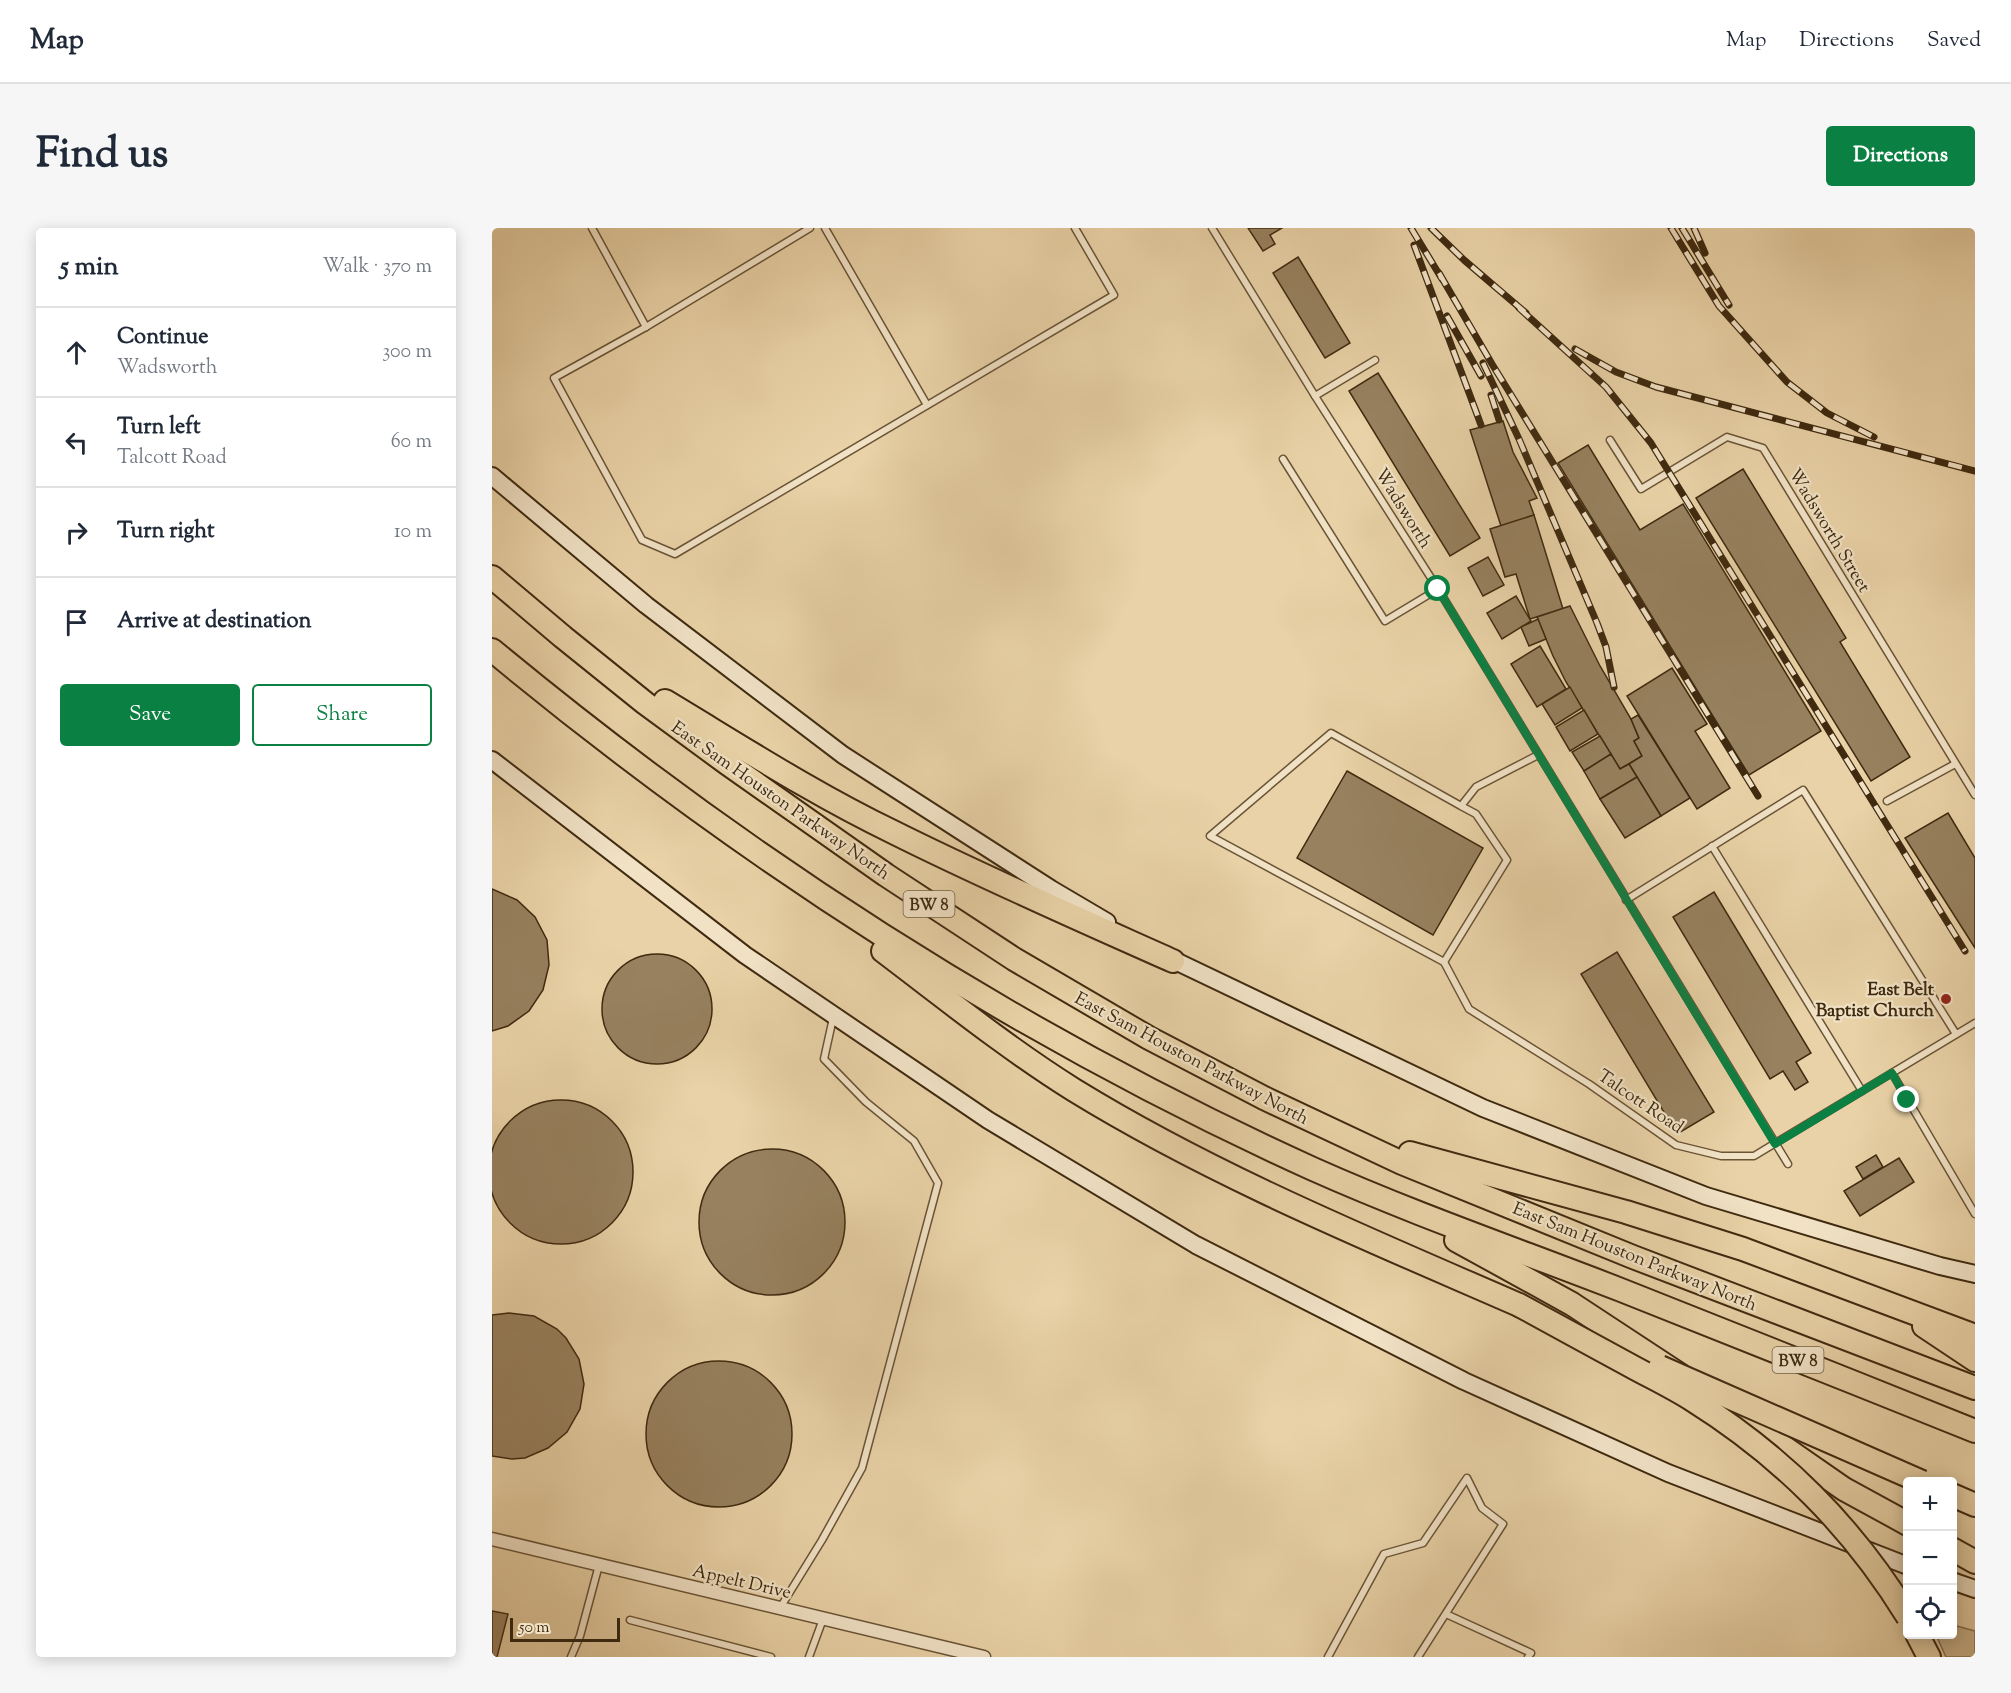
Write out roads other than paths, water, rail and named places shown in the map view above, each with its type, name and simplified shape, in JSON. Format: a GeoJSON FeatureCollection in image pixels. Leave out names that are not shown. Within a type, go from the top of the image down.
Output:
{"type":"FeatureCollection","features":[{"type":"Feature","properties":{"kind":"highway","name":"East Sam Houston Parkway North"},"geometry":{"type":"LineString","coordinates":[[492,577],[562,637],[645,703],[729,764],[951,919],[1149,1038],[1264,1098],[1402,1163],[1633,1257],[1975,1388]]}},
{"type":"Feature","properties":{"kind":"highway"},"geometry":{"type":"LineString","coordinates":[[562,637],[725,737],[891,832],[1173,961]]}},
{"type":"Feature","properties":{"kind":"highway","name":"East Sam Houston Parkway North"},"geometry":{"type":"LineString","coordinates":[[492,650],[702,815],[864,924],[1005,1010],[1091,1059],[1170,1100],[1316,1170],[1975,1431]]}},
{"type":"Feature","properties":{"kind":"highway"},"geometry":{"type":"LineString","coordinates":[[702,815],[1000,1040],[1073,1089],[1153,1136],[1371,1240],[1911,1477]]}},
{"type":"Feature","properties":{"kind":"highway"},"geometry":{"type":"LineString","coordinates":[[1323,1127],[1626,1212],[1743,1249],[1975,1336]]}},
{"type":"Feature","properties":{"kind":"highway"},"geometry":{"type":"LineString","coordinates":[[1316,1170],[1463,1244],[1572,1304],[1844,1489],[1903,1521]]}},
{"type":"Feature","properties":{"kind":"highway"},"geometry":{"type":"LineString","coordinates":[[1889,1302],[1975,1360]]}},
{"type":"Feature","properties":{"kind":"highway"},"geometry":{"type":"LineString","coordinates":[[1519,1305],[1690,1398],[1765,1451],[1794,1476],[1843,1526],[1903,1609]]}},
{"type":"Feature","properties":{"kind":"highway"},"geometry":{"type":"LineString","coordinates":[[1957,1497],[1975,1505]]}},
{"type":"Feature","properties":{"kind":"highway"},"geometry":{"type":"LineString","coordinates":[[1957,1551],[1975,1562]]}},
{"type":"Feature","properties":{"kind":"highway"},"geometry":{"type":"LineString","coordinates":[[1919,1639],[1929,1657]]}},
{"type":"Feature","properties":{"kind":"main road"},"geometry":{"type":"LineString","coordinates":[[492,476],[646,605],[843,755],[1051,889],[1173,961],[1483,1108],[1706,1196],[1918,1260],[1975,1274]]}},
{"type":"Feature","properties":{"kind":"main road"},"geometry":{"type":"LineString","coordinates":[[492,760],[745,955],[988,1120],[1196,1245],[1475,1386],[1668,1473],[1903,1564]]}},
{"type":"Feature","properties":{"kind":"main road"},"geometry":{"type":"LineString","coordinates":[[1957,1582],[1975,1589]]}},
{"type":"Feature","properties":{"kind":"street","name":"Appelt Drive"},"geometry":{"type":"LineString","coordinates":[[492,1539],[823,1618],[957,1654],[984,1657]]}},
{"type":"Feature","properties":{"kind":"lane"},"geometry":{"type":"LineString","coordinates":[[592,228],[646,327]]}},
{"type":"Feature","properties":{"kind":"lane"},"geometry":{"type":"LineString","coordinates":[[810,228],[646,327],[554,378],[642,540],[675,554],[1114,295],[1075,228]]}},
{"type":"Feature","properties":{"kind":"lane"},"geometry":{"type":"LineString","coordinates":[[825,228],[927,405]]}},
{"type":"Feature","properties":{"kind":"lane","name":"Wadsworth"},"geometry":{"type":"LineString","coordinates":[[1212,228],[1315,396],[1438,589],[1788,1164]]}},
{"type":"Feature","properties":{"kind":"lane"},"geometry":{"type":"LineString","coordinates":[[1315,396],[1376,360]]}},
{"type":"Feature","properties":{"kind":"lane","name":"Wadsworth Street"},"geometry":{"type":"LineString","coordinates":[[1610,440],[1641,489],[1727,437],[1763,448],[1975,795]]}},
{"type":"Feature","properties":{"kind":"lane"},"geometry":{"type":"LineString","coordinates":[[1283,459],[1385,621],[1438,589]]}},
{"type":"Feature","properties":{"kind":"lane"},"geometry":{"type":"LineString","coordinates":[[1331,733],[1461,806],[1476,814],[1507,860],[1444,962],[1210,836],[1331,733]]}},
{"type":"Feature","properties":{"kind":"lane"},"geometry":{"type":"LineString","coordinates":[[1461,806],[1476,787],[1538,755]]}},
{"type":"Feature","properties":{"kind":"lane"},"geometry":{"type":"LineString","coordinates":[[1887,801],[1955,764]]}},
{"type":"Feature","properties":{"kind":"lane"},"geometry":{"type":"LineString","coordinates":[[1626,900],[1803,790],[1956,1034]]}},
{"type":"Feature","properties":{"kind":"lane"},"geometry":{"type":"LineString","coordinates":[[1712,846],[1862,1091]]}},
{"type":"Feature","properties":{"kind":"lane","name":"Talcott Road"},"geometry":{"type":"LineString","coordinates":[[1444,962],[1468,1009],[1589,1084],[1676,1144],[1721,1156],[1754,1156],[1975,1023]]}},
{"type":"Feature","properties":{"kind":"lane"},"geometry":{"type":"LineString","coordinates":[[780,1608],[822,1540],[862,1468],[938,1183],[914,1141],[866,1102],[824,1059],[833,1015]]}},
{"type":"Feature","properties":{"kind":"lane"},"geometry":{"type":"LineString","coordinates":[[1892,1073],[1975,1214]]}},
{"type":"Feature","properties":{"kind":"lane"},"geometry":{"type":"LineString","coordinates":[[1328,1657],[1384,1554],[1423,1543],[1467,1478],[1482,1508],[1503,1524],[1418,1657]]}},
{"type":"Feature","properties":{"kind":"lane"},"geometry":{"type":"LineString","coordinates":[[571,1657],[580,1636],[599,1565]]}},
{"type":"Feature","properties":{"kind":"lane"},"geometry":{"type":"LineString","coordinates":[[1446,1614],[1531,1653],[1528,1657]]}},
{"type":"Feature","properties":{"kind":"lane"},"geometry":{"type":"LineString","coordinates":[[809,1657],[823,1618]]}},
{"type":"Feature","properties":{"kind":"lane"},"geometry":{"type":"LineString","coordinates":[[630,1620],[771,1657]]}},
{"type":"Feature","properties":{"kind":"railway"},"geometry":{"type":"LineString","coordinates":[[1411,228],[1442,279]]}},
{"type":"Feature","properties":{"kind":"railway"},"geometry":{"type":"LineString","coordinates":[[1431,228],[1464,260],[1526,313]]}},
{"type":"Feature","properties":{"kind":"railway"},"geometry":{"type":"LineString","coordinates":[[1671,228],[1719,306],[1787,382],[1827,413],[1874,437]]}},
{"type":"Feature","properties":{"kind":"railway"},"geometry":{"type":"LineString","coordinates":[[1682,228],[1729,305]]}},
{"type":"Feature","properties":{"kind":"railway"},"geometry":{"type":"LineString","coordinates":[[1694,228],[1705,253]]}},
{"type":"Feature","properties":{"kind":"railway"},"geometry":{"type":"LineString","coordinates":[[1414,245],[1481,425]]}},
{"type":"Feature","properties":{"kind":"railway"},"geometry":{"type":"LineString","coordinates":[[1439,273],[1492,364],[1758,796]]}},
{"type":"Feature","properties":{"kind":"railway"},"geometry":{"type":"LineString","coordinates":[[1519,308],[1606,387],[1651,443],[1965,951]]}},
{"type":"Feature","properties":{"kind":"railway"},"geometry":{"type":"LineString","coordinates":[[1447,316],[1481,376]]}},
{"type":"Feature","properties":{"kind":"railway"},"geometry":{"type":"LineString","coordinates":[[1575,349],[1616,372],[1656,387],[1975,471]]}},
{"type":"Feature","properties":{"kind":"railway"},"geometry":{"type":"LineString","coordinates":[[1483,363],[1519,439],[1597,623],[1606,647],[1614,687]]}},
{"type":"Feature","properties":{"kind":"railway"},"geometry":{"type":"LineString","coordinates":[[1491,395],[1499,420]]}},
{"type":"Feature","properties":{"kind":"place","name":"East Belt Baptist Church"},"geometry":{"type":"Point","coordinates":[1946,999]}}]}
